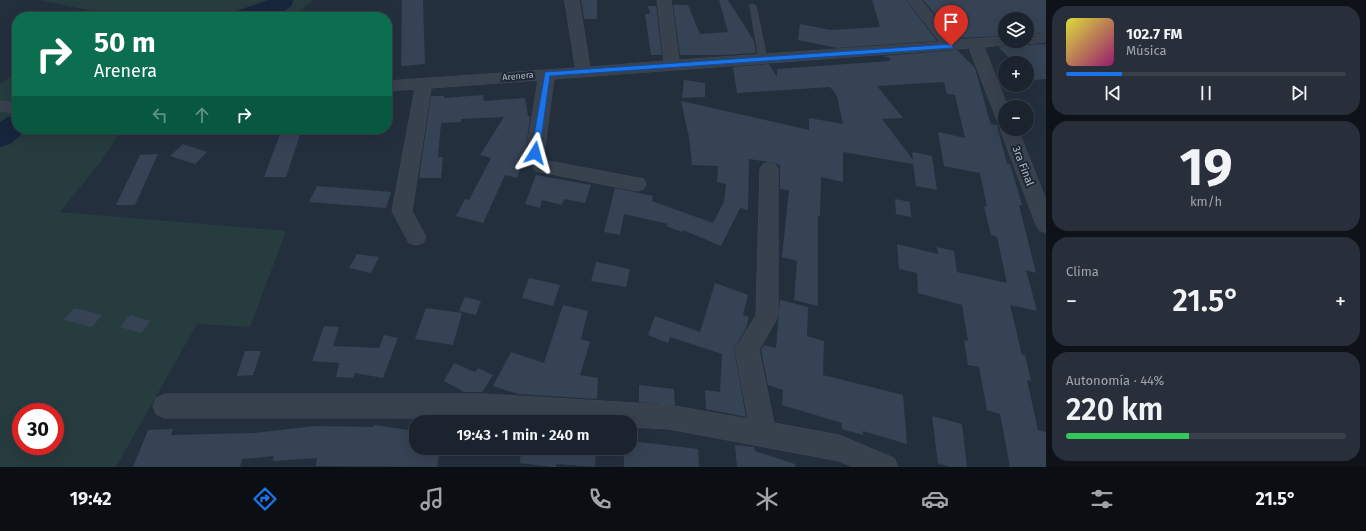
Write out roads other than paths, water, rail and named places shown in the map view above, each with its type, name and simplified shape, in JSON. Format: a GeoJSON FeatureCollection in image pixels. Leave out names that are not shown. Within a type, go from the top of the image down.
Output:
{"type":"FeatureCollection","features":[{"type":"Feature","properties":{"kind":"street"},"geometry":{"type":"LineString","coordinates":[[572,0],[583,70]]}},
{"type":"Feature","properties":{"kind":"street"},"geometry":{"type":"LineString","coordinates":[[664,0],[672,64]]}},
{"type":"Feature","properties":{"kind":"street"},"geometry":{"type":"LineString","coordinates":[[914,0],[951,46]]}},
{"type":"Feature","properties":{"kind":"street"},"geometry":{"type":"LineString","coordinates":[[1034,39],[1046,38]]}},
{"type":"Feature","properties":{"kind":"street","name":"Arenera"},"geometry":{"type":"LineString","coordinates":[[392,86],[583,70],[998,42]]}},
{"type":"Feature","properties":{"kind":"street"},"geometry":{"type":"LineString","coordinates":[[975,44],[998,102]]}},
{"type":"Feature","properties":{"kind":"street"},"geometry":{"type":"LineString","coordinates":[[547,74],[535,153],[541,166],[637,184]]}},
{"type":"Feature","properties":{"kind":"street"},"geometry":{"type":"LineString","coordinates":[[416,237],[402,211],[424,84]]}},
{"type":"Feature","properties":{"kind":"street"},"geometry":{"type":"LineString","coordinates":[[0,106],[12,107]]}},
{"type":"Feature","properties":{"kind":"street","name":"3ra Final"},"geometry":{"type":"LineString","coordinates":[[1011,136],[1046,225]]}},
{"type":"Feature","properties":{"kind":"street"},"geometry":{"type":"LineString","coordinates":[[763,434],[747,349],[767,317],[769,169]]}},
{"type":"Feature","properties":{"kind":"street"},"geometry":{"type":"LineString","coordinates":[[165,406],[485,406],[669,417],[839,448],[885,467]]}},
{"type":"Feature","properties":{"kind":"lane"},"geometry":{"type":"LineString","coordinates":[[754,6],[763,59]]}},
{"type":"Feature","properties":{"kind":"waterway"},"geometry":{"type":"LineString","coordinates":[[256,12],[282,3],[282,0]]}},
{"type":"Feature","properties":{"kind":"waterway"},"geometry":{"type":"LineString","coordinates":[[282,3],[288,0]]}},
{"type":"Feature","properties":{"kind":"waterway"},"geometry":{"type":"LineString","coordinates":[[0,137],[12,128]]}}]}
